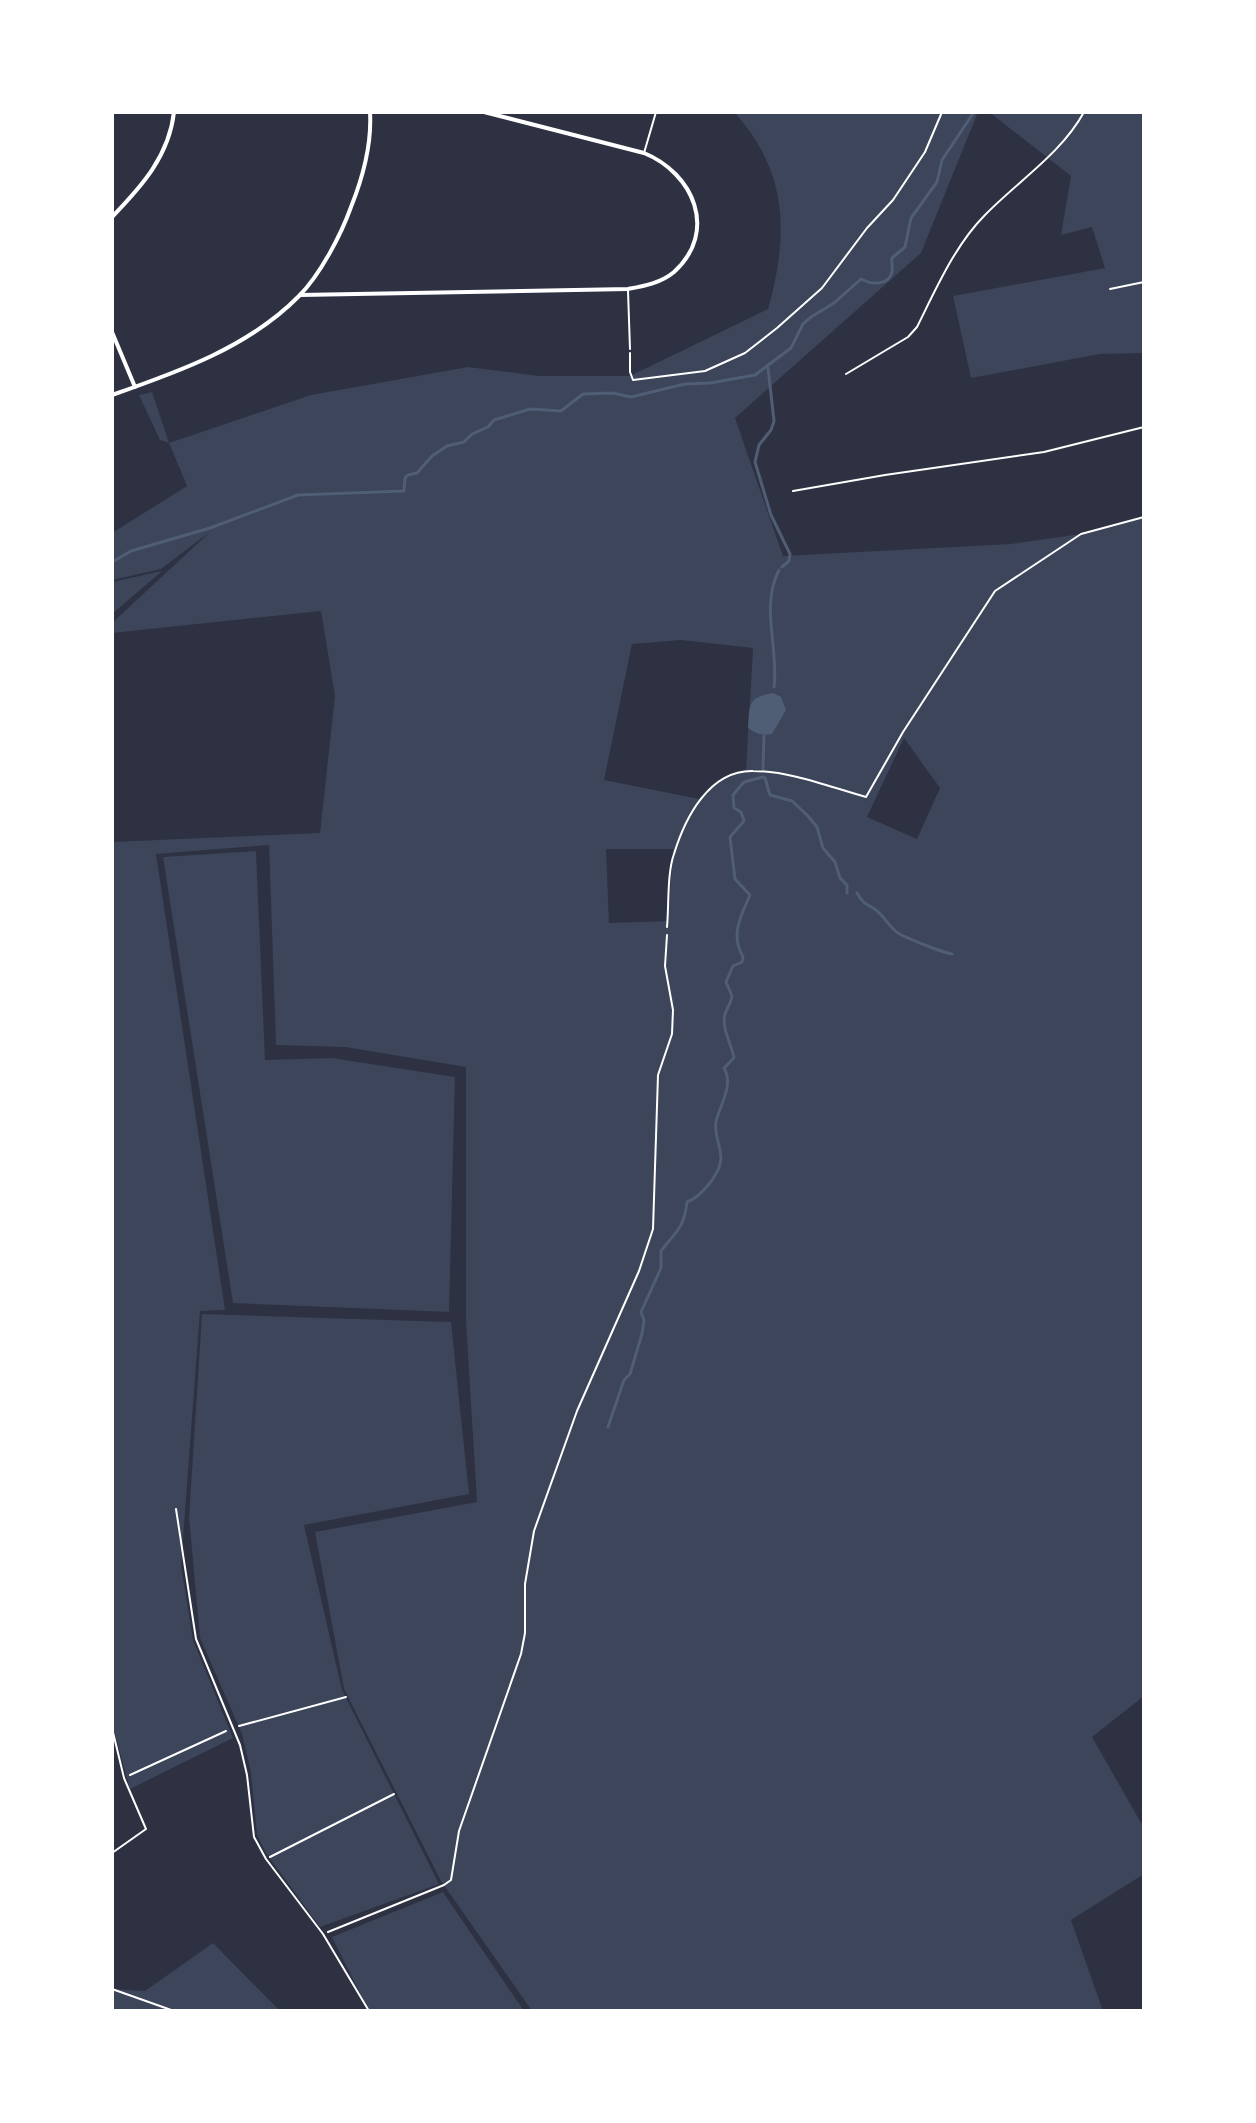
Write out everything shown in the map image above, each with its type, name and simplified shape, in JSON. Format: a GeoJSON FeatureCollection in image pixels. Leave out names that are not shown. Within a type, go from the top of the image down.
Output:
{"type":"FeatureCollection","features":[{"type":"Feature","properties":{"kind":"street"},"geometry":{"type":"LineString","coordinates":[[112,217],[142,185],[161,158],[173,125],[174,112]]}},
{"type":"Feature","properties":{"kind":"street"},"geometry":{"type":"LineString","coordinates":[[112,395],[150,383],[233,345],[300,295],[348,216],[366,160],[370,112]]}},
{"type":"Feature","properties":{"kind":"street"},"geometry":{"type":"LineString","coordinates":[[300,295],[628,289],[652,284],[675,271],[692,246],[696,232],[695,204],[691,191],[668,166],[644,153],[484,112]]}},
{"type":"Feature","properties":{"kind":"street"},"geometry":{"type":"LineString","coordinates":[[112,332],[135,387]]}},
{"type":"Feature","properties":{"kind":"lane"},"geometry":{"type":"LineString","coordinates":[[644,153],[656,112]]}},
{"type":"Feature","properties":{"kind":"lane"},"geometry":{"type":"LineString","coordinates":[[846,374],[908,337],[917,327],[961,245],[982,217],[1072,133],[1084,112]]}},
{"type":"Feature","properties":{"kind":"lane"},"geometry":{"type":"LineString","coordinates":[[1110,289],[1144,282]]}},
{"type":"Feature","properties":{"kind":"lane"},"geometry":{"type":"LineString","coordinates":[[628,289],[630,349]]}},
{"type":"Feature","properties":{"kind":"lane"},"geometry":{"type":"LineString","coordinates":[[793,491],[1044,452],[1144,427]]}},
{"type":"Feature","properties":{"kind":"lane"},"geometry":{"type":"LineString","coordinates":[[667,927],[673,856],[704,793],[737,773],[752,771],[797,778],[866,797],[903,732],[995,591],[1081,534],[1144,517]]}},
{"type":"Feature","properties":{"kind":"lane"},"geometry":{"type":"LineString","coordinates":[[176,1509],[196,1639],[240,1745],[247,1775],[254,1837],[266,1859],[323,1934],[369,2011]]}},
{"type":"Feature","properties":{"kind":"lane"},"geometry":{"type":"LineString","coordinates":[[112,1728],[124,1778],[146,1829],[112,1853]]}},
{"type":"Feature","properties":{"kind":"lane"},"geometry":{"type":"LineString","coordinates":[[112,1989],[174,2011]]}},
{"type":"Feature","properties":{"kind":"path"},"geometry":{"type":"LineString","coordinates":[[630,349],[633,380],[705,371],[745,353],[822,288],[867,228],[893,200],[925,152],[942,112]]}},
{"type":"Feature","properties":{"kind":"path"},"geometry":{"type":"LineString","coordinates":[[323,1934],[451,1880],[463,1819],[521,1654],[525,1633],[525,1584],[534,1531],[577,1411],[639,1271],[653,1229],[658,1075],[672,1034],[673,1010],[665,966],[667,927]]}},
{"type":"Feature","properties":{"kind":"path"},"geometry":{"type":"LineString","coordinates":[[266,1859],[394,1794]]}},
{"type":"Feature","properties":{"kind":"shaded area"},"geometry":{"type":"Polygon","coordinates":[[[734,112],[978,112],[921,253],[735,418],[783,556],[1011,544],[1081,534],[1144,517],[1144,1696],[1092,1737],[1144,1828],[1144,1874],[1071,1920],[1103,2011],[532,2011],[441,1881],[344,1689],[315,1532],[477,1502],[466,1321],[466,1067],[345,1047],[276,1045],[269,845],[156,854],[225,1310],[200,1311],[181,1565],[193,1640],[233,1738],[130,1789],[112,1723],[112,842],[320,833],[335,696],[321,611],[112,633],[112,623],[211,531],[161,569],[112,580],[112,533],[187,486],[169,443],[311,395],[468,367],[539,376],[630,376],[768,309],[779,255],[779,205],[765,157],[734,112]],[[681,640],[632,644],[604,780],[699,799],[725,777],[746,770],[753,648],[681,640]],[[904,738],[867,817],[917,839],[940,788],[904,738]],[[606,849],[609,923],[668,921],[673,849],[606,849]]]}},
{"type":"Feature","properties":{"kind":"shaded area"},"geometry":{"type":"Polygon","coordinates":[[[989,112],[1144,112],[1144,353],[1100,354],[971,378],[953,296],[1105,268],[1092,227],[1061,235],[1071,176],[989,112]]]}},
{"type":"Feature","properties":{"kind":"shaded area"},"geometry":{"type":"Polygon","coordinates":[[[152,392],[169,443],[160,440],[139,395],[152,392]]]}},
{"type":"Feature","properties":{"kind":"shaded area"},"geometry":{"type":"Polygon","coordinates":[[[162,571],[112,614],[112,582],[162,571]]]}},
{"type":"Feature","properties":{"kind":"shaded area"},"geometry":{"type":"Polygon","coordinates":[[[773,693],[781,697],[786,710],[772,734],[757,733],[748,728],[752,703],[758,697],[773,693]]]}},
{"type":"Feature","properties":{"kind":"shaded area"},"geometry":{"type":"Polygon","coordinates":[[[256,851],[265,1060],[332,1058],[455,1077],[449,1312],[233,1303],[163,857],[256,851]]]}},
{"type":"Feature","properties":{"kind":"shaded area"},"geometry":{"type":"Polygon","coordinates":[[[202,1314],[451,1322],[469,1494],[304,1525],[342,1690],[439,1884],[320,1927],[266,1853],[257,1835],[251,1773],[242,1734],[200,1638],[189,1517],[202,1314]]]}},
{"type":"Feature","properties":{"kind":"shaded area"},"geometry":{"type":"Polygon","coordinates":[[[443,1892],[524,2011],[369,2011],[332,1937],[443,1892]]]}},
{"type":"Feature","properties":{"kind":"shaded area"},"geometry":{"type":"Polygon","coordinates":[[[213,1943],[280,2011],[112,2011],[112,1989],[145,1991],[213,1943]]]}},
{"type":"Feature","properties":{"kind":"waterway"},"geometry":{"type":"LineString","coordinates":[[112,562],[131,551],[210,528],[298,495],[404,491],[405,478],[417,473],[432,456],[447,446],[464,442],[494,420],[530,409],[561,411],[583,394],[613,393],[631,397],[685,384],[755,375],[791,348],[803,324],[834,303],[861,279],[878,283],[890,277],[892,258],[905,247],[911,218],[937,182],[942,160],[974,112]]}},
{"type":"Feature","properties":{"kind":"waterway"},"geometry":{"type":"LineString","coordinates":[[768,368],[774,421],[759,445],[755,462],[771,515],[790,554],[789,561],[782,567]]}},
{"type":"Feature","properties":{"kind":"waterway"},"geometry":{"type":"LineString","coordinates":[[774,687],[770,613],[779,570]]}},
{"type":"Feature","properties":{"kind":"waterway"},"geometry":{"type":"LineString","coordinates":[[763,769],[764,736]]}},
{"type":"Feature","properties":{"kind":"waterway"},"geometry":{"type":"LineString","coordinates":[[608,1427],[624,1380],[630,1374],[642,1334],[644,1320],[641,1312],[661,1268],[661,1251],[681,1224],[687,1202],[704,1190],[720,1165],[716,1122],[728,1082],[724,1068],[734,1058],[724,1025],[732,996],[726,982],[733,966],[742,962],[737,933],[750,895],[735,879],[730,837],[744,821],[741,812],[734,808],[733,795],[744,782],[763,777]]}},
{"type":"Feature","properties":{"kind":"waterway"},"geometry":{"type":"LineString","coordinates":[[765,778],[770,795],[792,801],[817,827],[823,848],[835,862],[840,878],[847,885],[847,893]]}},
{"type":"Feature","properties":{"kind":"waterway"},"geometry":{"type":"LineString","coordinates":[[857,893],[898,933],[952,954]]}}]}
